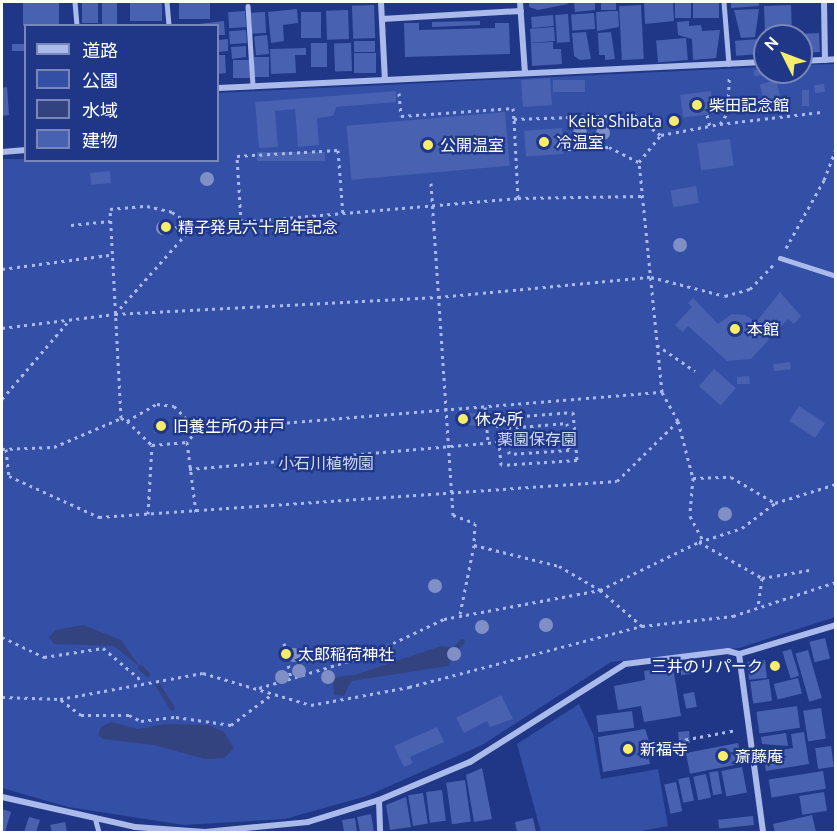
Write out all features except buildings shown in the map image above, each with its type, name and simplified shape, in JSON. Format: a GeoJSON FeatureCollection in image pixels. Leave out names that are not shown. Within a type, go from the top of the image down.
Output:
{"type":"FeatureCollection","features":[{"type":"Feature","properties":{"kind":"street"},"geometry":{"type":"LineString","coordinates":[[381,2],[385,80]]}},
{"type":"Feature","properties":{"kind":"street"},"geometry":{"type":"LineString","coordinates":[[520,2],[525,73]]}},
{"type":"Feature","properties":{"kind":"street"},"geometry":{"type":"LineString","coordinates":[[824,2],[825,60]]}},
{"type":"Feature","properties":{"kind":"street"},"geometry":{"type":"LineString","coordinates":[[382,19],[521,11]]}},
{"type":"Feature","properties":{"kind":"street"},"geometry":{"type":"LineString","coordinates":[[813,60],[836,59]]}},
{"type":"Feature","properties":{"kind":"street"},"geometry":{"type":"LineString","coordinates":[[219,88],[753,63]]}},
{"type":"Feature","properties":{"kind":"street"},"geometry":{"type":"LineString","coordinates":[[2,152],[24,150]]}},
{"type":"Feature","properties":{"kind":"street"},"geometry":{"type":"LineString","coordinates":[[2,797],[96,821],[205,832],[269,828],[379,800],[470,762],[625,664],[728,651],[739,654],[836,625]]}},
{"type":"Feature","properties":{"kind":"street"},"geometry":{"type":"LineString","coordinates":[[739,654],[763,832]]}},
{"type":"Feature","properties":{"kind":"street"},"geometry":{"type":"LineString","coordinates":[[379,800],[380,832]]}},
{"type":"Feature","properties":{"kind":"lane"},"geometry":{"type":"LineString","coordinates":[[75,2],[77,24]]}},
{"type":"Feature","properties":{"kind":"lane"},"geometry":{"type":"LineString","coordinates":[[168,2],[169,24]]}},
{"type":"Feature","properties":{"kind":"lane"},"geometry":{"type":"LineString","coordinates":[[724,2],[729,64]]}},
{"type":"Feature","properties":{"kind":"lane"},"geometry":{"type":"LineString","coordinates":[[248,6],[253,86]]}},
{"type":"Feature","properties":{"kind":"lane"},"geometry":{"type":"LineString","coordinates":[[780,258],[836,276]]}},
{"type":"Feature","properties":{"kind":"lane"},"geometry":{"type":"LineString","coordinates":[[96,821],[99,832]]}},
{"type":"Feature","properties":{"kind":"path"},"geometry":{"type":"LineString","coordinates":[[720,124],[728,112],[729,64]]}},
{"type":"Feature","properties":{"kind":"path"},"geometry":{"type":"LineString","coordinates":[[399,93],[401,116],[513,108],[518,198]]}},
{"type":"Feature","properties":{"kind":"path"},"geometry":{"type":"LineString","coordinates":[[809,570],[762,578],[701,541],[690,516],[693,478],[678,421],[662,392],[639,162],[661,135],[720,124],[821,112]]}},
{"type":"Feature","properties":{"kind":"path"},"geometry":{"type":"LineString","coordinates":[[514,118],[634,115],[661,135]]}},
{"type":"Feature","properties":{"kind":"path"},"geometry":{"type":"LineString","coordinates":[[707,115],[710,126]]}},
{"type":"Feature","properties":{"kind":"path"},"geometry":{"type":"LineString","coordinates":[[568,149],[609,147],[639,162]]}},
{"type":"Feature","properties":{"kind":"path"},"geometry":{"type":"LineString","coordinates":[[2,328],[114,315],[438,297],[651,277],[725,296],[750,289],[780,258],[830,166],[836,148]]}},
{"type":"Feature","properties":{"kind":"path"},"geometry":{"type":"LineString","coordinates":[[241,222],[237,156],[338,150],[343,215]]}},
{"type":"Feature","properties":{"kind":"path"},"geometry":{"type":"LineString","coordinates":[[830,166],[836,163]]}},
{"type":"Feature","properties":{"kind":"path"},"geometry":{"type":"LineString","coordinates":[[431,183],[450,494],[453,515],[475,523],[474,546],[460,615]]}},
{"type":"Feature","properties":{"kind":"path"},"geometry":{"type":"LineString","coordinates":[[168,228],[433,208],[518,198],[643,196]]}},
{"type":"Feature","properties":{"kind":"path"},"geometry":{"type":"LineString","coordinates":[[121,418],[110,255],[110,209],[147,206],[172,212],[193,226]]}},
{"type":"Feature","properties":{"kind":"path"},"geometry":{"type":"LineString","coordinates":[[71,225],[110,221]]}},
{"type":"Feature","properties":{"kind":"path"},"geometry":{"type":"LineString","coordinates":[[114,315],[193,226]]}},
{"type":"Feature","properties":{"kind":"path"},"geometry":{"type":"LineString","coordinates":[[2,269],[110,255]]}},
{"type":"Feature","properties":{"kind":"path"},"geometry":{"type":"LineString","coordinates":[[2,399],[68,322]]}},
{"type":"Feature","properties":{"kind":"path"},"geometry":{"type":"LineString","coordinates":[[657,345],[695,370]]}},
{"type":"Feature","properties":{"kind":"path"},"geometry":{"type":"LineString","coordinates":[[196,512],[187,442],[197,430],[662,392]]}},
{"type":"Feature","properties":{"kind":"path"},"geometry":{"type":"LineString","coordinates":[[127,421],[157,404],[174,406],[197,430]]}},
{"type":"Feature","properties":{"kind":"path"},"geometry":{"type":"LineString","coordinates":[[485,407],[488,443]]}},
{"type":"Feature","properties":{"kind":"path"},"geometry":{"type":"LineString","coordinates":[[573,412],[577,460],[501,465],[499,442],[497,418],[573,412]]}},
{"type":"Feature","properties":{"kind":"path"},"geometry":{"type":"LineString","coordinates":[[187,442],[152,445],[121,418],[54,447],[4,449],[9,476],[99,517],[616,482],[678,421]]}},
{"type":"Feature","properties":{"kind":"path"},"geometry":{"type":"LineString","coordinates":[[567,423],[568,436],[568,450],[510,454],[508,428],[567,423]]}},
{"type":"Feature","properties":{"kind":"path"},"geometry":{"type":"LineString","coordinates":[[568,436],[575,436]]}},
{"type":"Feature","properties":{"kind":"path"},"geometry":{"type":"LineString","coordinates":[[189,469],[446,450],[509,441]]}},
{"type":"Feature","properties":{"kind":"path"},"geometry":{"type":"LineString","coordinates":[[148,514],[152,445]]}},
{"type":"Feature","properties":{"kind":"path"},"geometry":{"type":"LineString","coordinates":[[693,478],[732,477],[775,503]]}},
{"type":"Feature","properties":{"kind":"path"},"geometry":{"type":"LineString","coordinates":[[259,688],[366,656],[460,615],[600,590],[701,541],[742,528],[775,503],[836,484]]}},
{"type":"Feature","properties":{"kind":"path"},"geometry":{"type":"LineString","coordinates":[[474,546],[559,566],[600,590],[642,626]]}},
{"type":"Feature","properties":{"kind":"path"},"geometry":{"type":"LineString","coordinates":[[758,606],[762,578]]}},
{"type":"Feature","properties":{"kind":"path"},"geometry":{"type":"LineString","coordinates":[[2,697],[60,699],[142,681],[203,673],[311,705],[409,687],[642,626],[733,616],[836,582]]}},
{"type":"Feature","properties":{"kind":"path"},"geometry":{"type":"LineString","coordinates":[[2,637],[44,657],[103,648],[142,681]]}},
{"type":"Feature","properties":{"kind":"path"},"geometry":{"type":"LineString","coordinates":[[284,643],[291,678]]}},
{"type":"Feature","properties":{"kind":"path"},"geometry":{"type":"LineString","coordinates":[[60,699],[81,715],[129,715],[141,721],[176,717],[231,725],[271,695]]}},
{"type":"Feature","properties":{"kind":"path"},"geometry":{"type":"LineString","coordinates":[[656,745],[748,728]]}},
{"type":"Feature","properties":{"kind":"green space","name":"小石川植物園"},"geometry":{"type":"Polygon","coordinates":[[[835,64],[835,617],[739,648],[611,662],[482,745],[367,796],[285,819],[184,825],[68,807],[2,788],[2,159],[24,159],[24,162],[219,162],[219,93],[753,68],[753,84],[813,84],[813,65],[835,64]]]}},
{"type":"Feature","properties":{"kind":"green space"},"geometry":{"type":"Polygon","coordinates":[[[579,704],[593,734],[601,779],[658,769],[668,826],[636,832],[541,832],[517,744],[579,704]]]}},
{"type":"Feature","properties":{"kind":"water"},"geometry":{"type":"Polygon","coordinates":[[[83,625],[121,640],[140,667],[114,646],[54,644],[49,637],[56,630],[83,625]]]}},
{"type":"Feature","properties":{"kind":"water"},"geometry":{"type":"Polygon","coordinates":[[[441,646],[450,647],[453,657],[448,666],[351,681],[344,696],[334,695],[333,680],[337,677],[355,675],[441,646]]]}},
{"type":"Feature","properties":{"kind":"water"},"geometry":{"type":"Polygon","coordinates":[[[111,722],[138,729],[166,724],[208,725],[224,732],[234,748],[224,758],[205,759],[154,745],[103,739],[98,735],[101,727],[111,722]]]}},
{"type":"Feature","properties":{"kind":"waterway"},"geometry":{"type":"LineString","coordinates":[[452,651],[462,641]]}},
{"type":"Feature","properties":{"kind":"waterway"},"geometry":{"type":"LineString","coordinates":[[140,667],[147,674]]}},
{"type":"Feature","properties":{"kind":"waterway"},"geometry":{"type":"LineString","coordinates":[[157,684],[172,708]]}},
{"type":"Feature","properties":{"kind":"place","name":"柴田記念館"},"geometry":{"type":"Point","coordinates":[697,105]}},
{"type":"Feature","properties":{"kind":"place","name":"Keita Shibata"},"geometry":{"type":"Point","coordinates":[674,121]}},
{"type":"Feature","properties":{"kind":"place","name":"冷温室"},"geometry":{"type":"Point","coordinates":[544,142]}},
{"type":"Feature","properties":{"kind":"place","name":"公開温室"},"geometry":{"type":"Point","coordinates":[428,145]}},
{"type":"Feature","properties":{"kind":"place","name":"精子発見六十周年記念"},"geometry":{"type":"Point","coordinates":[166,227]}},
{"type":"Feature","properties":{"kind":"place","name":"本館"},"geometry":{"type":"Point","coordinates":[735,329]}},
{"type":"Feature","properties":{"kind":"place","name":"休み所"},"geometry":{"type":"Point","coordinates":[463,419]}},
{"type":"Feature","properties":{"kind":"place","name":"旧養生所の井戸"},"geometry":{"type":"Point","coordinates":[161,426]}},
{"type":"Feature","properties":{"kind":"place","name":"太郎稲荷神社"},"geometry":{"type":"Point","coordinates":[286,654]}},
{"type":"Feature","properties":{"kind":"place","name":"三井のリパーク"},"geometry":{"type":"Point","coordinates":[775,666]}},
{"type":"Feature","properties":{"kind":"place","name":"新福寺"},"geometry":{"type":"Point","coordinates":[628,749]}},
{"type":"Feature","properties":{"kind":"place","name":"斎藤庵"},"geometry":{"type":"Point","coordinates":[723,756]}},
{"type":"Feature","properties":{"kind":"park label","name":"薬園保存園"},"geometry":{"type":"Point","coordinates":[537,439]}}]}
